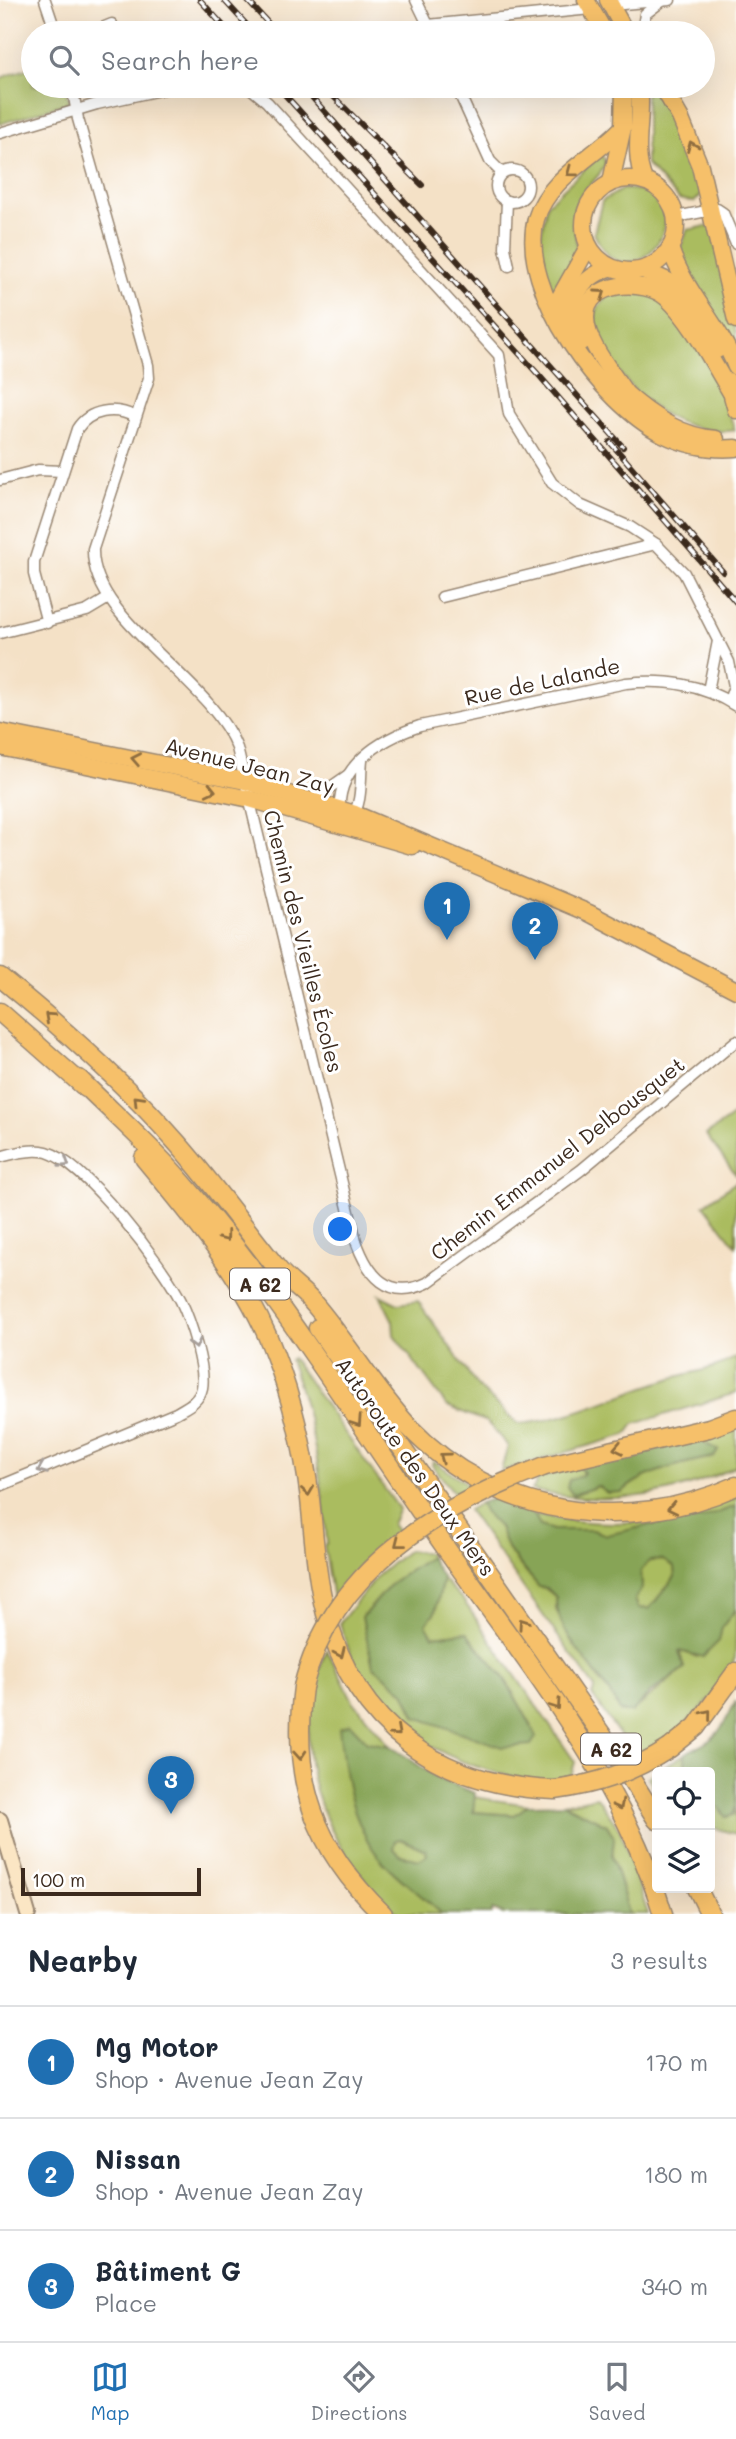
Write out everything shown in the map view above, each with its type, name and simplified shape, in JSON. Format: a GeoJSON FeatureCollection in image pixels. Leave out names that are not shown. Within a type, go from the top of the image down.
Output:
{"type":"FeatureCollection","features":[{"type":"Feature","properties":{"kind":"highway","name":"A 62"},"geometry":{"type":"LineString","coordinates":[[0,977],[37,1007],[138,1100],[245,1224],[279,1270]]}},
{"type":"Feature","properties":{"kind":"highway","name":"A 62"},"geometry":{"type":"LineString","coordinates":[[0,1012],[79,1079]]}},
{"type":"Feature","properties":{"kind":"highway"},"geometry":{"type":"LineString","coordinates":[[79,1079],[207,1236],[265,1331],[298,1429],[326,1615],[353,1680],[391,1728],[427,1757],[471,1777],[497,1785],[555,1790],[594,1784],[622,1775],[670,1748],[696,1727],[736,1672]]}},
{"type":"Feature","properties":{"kind":"highway","name":"Autoroute des Deux Mers"},"geometry":{"type":"LineString","coordinates":[[79,1079],[172,1172],[226,1237],[324,1373],[584,1746],[635,1836],[663,1914]]}},
{"type":"Feature","properties":{"kind":"highway"},"geometry":{"type":"LineString","coordinates":[[279,1270],[314,1303],[386,1399],[424,1441],[457,1466],[502,1492],[572,1512],[623,1515],[674,1508],[736,1486]]}},
{"type":"Feature","properties":{"kind":"highway","name":"Autoroute des Deux Mers"},"geometry":{"type":"LineString","coordinates":[[279,1270],[652,1813]]}},
{"type":"Feature","properties":{"kind":"highway"},"geometry":{"type":"LineString","coordinates":[[383,1914],[344,1872],[325,1842],[312,1812],[300,1757],[303,1687],[315,1648],[336,1610],[383,1556],[456,1506],[545,1465],[736,1418]]}},
{"type":"Feature","properties":{"kind":"highway"},"geometry":{"type":"LineString","coordinates":[[562,1679],[652,1793]]}},
{"type":"Feature","properties":{"kind":"highway"},"geometry":{"type":"LineString","coordinates":[[700,1893],[710,1914]]}},
{"type":"Feature","properties":{"kind":"main road"},"geometry":{"type":"LineString","coordinates":[[609,3],[621,21]]}},
{"type":"Feature","properties":{"kind":"main road"},"geometry":{"type":"LineString","coordinates":[[588,4],[598,21]]}},
{"type":"Feature","properties":{"kind":"main road"},"geometry":{"type":"LineString","coordinates":[[611,182],[623,127],[624,98]]}},
{"type":"Feature","properties":{"kind":"main road"},"geometry":{"type":"LineString","coordinates":[[640,98],[641,120],[636,159],[644,180]]}},
{"type":"Feature","properties":{"kind":"main road"},"geometry":{"type":"LineString","coordinates":[[668,98],[690,138],[713,210],[736,320]]}},
{"type":"Feature","properties":{"kind":"main road"},"geometry":{"type":"LineString","coordinates":[[623,127],[550,191],[536,221],[535,259],[539,279],[557,320],[603,383],[635,416],[662,434],[690,445],[736,448]]}},
{"type":"Feature","properties":{"kind":"main road"},"geometry":{"type":"LineString","coordinates":[[627,178],[644,180],[665,194],[676,217],[674,238],[670,248],[654,265],[643,270],[621,271],[610,268],[588,247],[583,233],[583,217],[588,203],[611,182],[627,178]]}},
{"type":"Feature","properties":{"kind":"main road"},"geometry":{"type":"LineString","coordinates":[[557,320],[560,297],[588,247]]}},
{"type":"Feature","properties":{"kind":"main road"},"geometry":{"type":"LineString","coordinates":[[670,248],[679,272],[714,322],[736,367]]}},
{"type":"Feature","properties":{"kind":"main road"},"geometry":{"type":"LineString","coordinates":[[610,268],[596,272],[580,288],[574,299],[572,319],[579,339],[592,357],[626,394],[648,413],[689,433],[736,439]]}},
{"type":"Feature","properties":{"kind":"main road"},"geometry":{"type":"LineString","coordinates":[[643,270],[668,281],[691,310],[715,347],[736,410]]}},
{"type":"Feature","properties":{"kind":"main road"},"geometry":{"type":"LineString","coordinates":[[626,394],[590,333],[586,320],[587,306],[594,296],[613,286],[650,290],[668,299],[730,391]]}},
{"type":"Feature","properties":{"kind":"main road","name":"Avenue Jean Zay"},"geometry":{"type":"LineString","coordinates":[[0,732],[245,781],[308,799],[345,816],[481,866],[589,913],[736,990]]}},
{"type":"Feature","properties":{"kind":"main road","name":"Avenue Jean Zay"},"geometry":{"type":"LineString","coordinates":[[0,747],[345,816]]}},
{"type":"Feature","properties":{"kind":"main road"},"geometry":{"type":"LineString","coordinates":[[702,971],[736,977]]}},
{"type":"Feature","properties":{"kind":"main road"},"geometry":{"type":"LineString","coordinates":[[0,1820],[28,1914]]}},
{"type":"Feature","properties":{"kind":"street"},"geometry":{"type":"LineString","coordinates":[[46,0],[52,21]]}},
{"type":"Feature","properties":{"kind":"street"},"geometry":{"type":"LineString","coordinates":[[416,0],[426,21]]}},
{"type":"Feature","properties":{"kind":"street"},"geometry":{"type":"LineString","coordinates":[[609,3],[670,0]]}},
{"type":"Feature","properties":{"kind":"street"},"geometry":{"type":"LineString","coordinates":[[644,21],[645,15],[662,1]]}},
{"type":"Feature","properties":{"kind":"street"},"geometry":{"type":"LineString","coordinates":[[481,21],[588,4]]}},
{"type":"Feature","properties":{"kind":"street","name":"Chemin des Vieilles Écoles"},"geometry":{"type":"LineString","coordinates":[[74,98],[148,365],[149,378],[93,549],[96,573],[107,599],[219,716],[237,748],[356,1241],[372,1274],[395,1289]]}},
{"type":"Feature","properties":{"kind":"street"},"geometry":{"type":"LineString","coordinates":[[0,133],[128,98]]}},
{"type":"Feature","properties":{"kind":"street"},"geometry":{"type":"LineString","coordinates":[[262,98],[499,355],[509,414],[552,482],[580,505],[629,527],[656,544],[684,573],[733,675],[733,704]]}},
{"type":"Feature","properties":{"kind":"street"},"geometry":{"type":"LineString","coordinates":[[461,98],[490,161],[502,173]]}},
{"type":"Feature","properties":{"kind":"street"},"geometry":{"type":"LineString","coordinates":[[502,173],[519,170],[528,179],[524,197],[507,201]]}},
{"type":"Feature","properties":{"kind":"street"},"geometry":{"type":"LineString","coordinates":[[502,173],[496,186],[499,195],[507,201]]}},
{"type":"Feature","properties":{"kind":"street"},"geometry":{"type":"LineString","coordinates":[[507,201],[505,248],[509,265]]}},
{"type":"Feature","properties":{"kind":"street"},"geometry":{"type":"LineString","coordinates":[[676,217],[713,210],[723,213],[736,244]]}},
{"type":"Feature","properties":{"kind":"street"},"geometry":{"type":"LineString","coordinates":[[47,623],[34,574],[34,562],[77,429],[84,419],[105,411],[135,417]]}},
{"type":"Feature","properties":{"kind":"street"},"geometry":{"type":"LineString","coordinates":[[0,480],[38,470],[63,471]]}},
{"type":"Feature","properties":{"kind":"street"},"geometry":{"type":"LineString","coordinates":[[442,597],[656,544]]}},
{"type":"Feature","properties":{"kind":"street"},"geometry":{"type":"LineString","coordinates":[[0,633],[87,611],[107,599]]}},
{"type":"Feature","properties":{"kind":"street"},"geometry":{"type":"LineString","coordinates":[[708,691],[718,640]]}},
{"type":"Feature","properties":{"kind":"street","name":"Rue de Lalande"},"geometry":{"type":"LineString","coordinates":[[308,799],[318,796],[348,774],[374,747],[394,735],[420,726],[626,683],[670,682],[708,691],[733,704]]}},
{"type":"Feature","properties":{"kind":"street"},"geometry":{"type":"LineString","coordinates":[[345,816],[362,760]]}},
{"type":"Feature","properties":{"kind":"street"},"geometry":{"type":"LineString","coordinates":[[345,816],[348,774]]}},
{"type":"Feature","properties":{"kind":"street","name":"Chemin Emmanuel Delbousquet"},"geometry":{"type":"LineString","coordinates":[[395,1289],[415,1288],[427,1283],[470,1253],[581,1170],[736,1041]]}},
{"type":"Feature","properties":{"kind":"street"},"geometry":{"type":"LineString","coordinates":[[0,1157],[14,1153],[47,1152],[71,1165],[110,1205],[157,1262],[181,1301],[191,1327],[202,1375],[202,1390],[195,1402],[176,1413],[0,1486]]}},
{"type":"Feature","properties":{"kind":"green space"},"geometry":{"type":"Polygon","coordinates":[[[21,71],[21,98],[68,98],[70,102],[0,124],[0,81],[3,77],[21,71]]]}},
{"type":"Feature","properties":{"kind":"green space"},"geometry":{"type":"Polygon","coordinates":[[[646,98],[666,98],[702,195],[694,202],[679,199],[646,164],[646,98]]]}},
{"type":"Feature","properties":{"kind":"green space"},"geometry":{"type":"Polygon","coordinates":[[[601,154],[606,163],[581,195],[575,208],[576,257],[552,302],[538,250],[547,204],[601,154]]]}},
{"type":"Feature","properties":{"kind":"green space"},"geometry":{"type":"Polygon","coordinates":[[[623,189],[650,194],[663,208],[665,226],[657,243],[644,257],[627,262],[609,256],[594,233],[602,201],[623,189]]]}},
{"type":"Feature","properties":{"kind":"green space"},"geometry":{"type":"Polygon","coordinates":[[[712,225],[736,333],[736,353],[682,258],[681,248],[687,230],[712,225]]]}},
{"type":"Feature","properties":{"kind":"green space"},"geometry":{"type":"Polygon","coordinates":[[[622,290],[654,296],[675,314],[706,362],[735,430],[708,430],[688,425],[662,413],[648,403],[617,371],[597,332],[596,315],[603,300],[622,290]]]}},
{"type":"Feature","properties":{"kind":"green space"},"geometry":{"type":"Polygon","coordinates":[[[736,1114],[736,1175],[706,1135],[736,1114]]]}},
{"type":"Feature","properties":{"kind":"green space"},"geometry":{"type":"Polygon","coordinates":[[[736,1182],[736,1246],[704,1205],[736,1182]]]}},
{"type":"Feature","properties":{"kind":"green space"},"geometry":{"type":"Polygon","coordinates":[[[380,1295],[398,1304],[418,1301],[478,1387],[518,1424],[576,1412],[650,1385],[712,1368],[736,1357],[736,1393],[634,1424],[626,1435],[501,1471],[508,1446],[487,1422],[447,1406],[394,1335],[393,1321],[380,1295]]]}},
{"type":"Feature","properties":{"kind":"green space"},"geometry":{"type":"Polygon","coordinates":[[[292,1358],[399,1509],[392,1524],[398,1532],[360,1565],[333,1599],[324,1545],[327,1543],[319,1473],[305,1405],[290,1360],[292,1358]]]}},
{"type":"Feature","properties":{"kind":"green space"},"geometry":{"type":"Polygon","coordinates":[[[736,1428],[736,1466],[687,1486],[610,1498],[584,1498],[532,1490],[539,1478],[582,1465],[582,1476],[570,1480],[573,1495],[598,1486],[622,1492],[652,1474],[714,1457],[717,1450],[698,1440],[736,1428]]]}},
{"type":"Feature","properties":{"kind":"green space"},"geometry":{"type":"Polygon","coordinates":[[[698,1440],[718,1450],[714,1457],[652,1474],[622,1492],[607,1493],[598,1486],[573,1495],[567,1487],[569,1480],[582,1476],[584,1472],[579,1468],[582,1465],[698,1440]]]}},
{"type":"Feature","properties":{"kind":"green space"},"geometry":{"type":"Polygon","coordinates":[[[433,1461],[473,1487],[456,1495],[432,1465],[433,1461]]]}},
{"type":"Feature","properties":{"kind":"green space"},"geometry":{"type":"Polygon","coordinates":[[[736,1496],[736,1506],[704,1518],[650,1525],[607,1536],[593,1530],[553,1530],[540,1526],[534,1514],[586,1522],[637,1522],[687,1514],[736,1496]]]}},
{"type":"Feature","properties":{"kind":"green space"},"geometry":{"type":"Polygon","coordinates":[[[495,1498],[534,1514],[540,1526],[553,1530],[593,1530],[607,1535],[650,1525],[704,1518],[736,1506],[736,1609],[722,1627],[719,1641],[703,1657],[679,1651],[684,1668],[650,1693],[632,1712],[620,1712],[604,1684],[563,1627],[556,1597],[547,1588],[539,1587],[508,1550],[499,1527],[484,1512],[480,1503],[495,1498]],[[663,1560],[649,1561],[641,1571],[642,1588],[635,1599],[638,1608],[649,1609],[675,1577],[674,1567],[663,1560]]]}},
{"type":"Feature","properties":{"kind":"green space"},"geometry":{"type":"Polygon","coordinates":[[[480,1503],[499,1527],[508,1550],[527,1574],[556,1597],[556,1610],[602,1684],[614,1696],[620,1712],[640,1705],[684,1668],[679,1650],[697,1657],[719,1641],[722,1627],[736,1609],[735,1658],[718,1689],[680,1729],[635,1757],[592,1695],[595,1688],[468,1510],[480,1503]]]}},
{"type":"Feature","properties":{"kind":"green space"},"geometry":{"type":"Polygon","coordinates":[[[408,1550],[428,1553],[430,1557],[394,1581],[362,1617],[373,1666],[404,1692],[416,1717],[530,1723],[506,1680],[467,1632],[433,1636],[425,1624],[435,1612],[443,1579],[463,1600],[575,1762],[571,1776],[554,1780],[528,1779],[473,1765],[446,1754],[421,1740],[399,1722],[363,1679],[350,1653],[340,1623],[375,1578],[408,1550]]]}},
{"type":"Feature","properties":{"kind":"green space"},"geometry":{"type":"Polygon","coordinates":[[[430,1557],[443,1579],[435,1612],[426,1624],[433,1636],[467,1632],[500,1673],[521,1707],[536,1737],[531,1745],[502,1747],[416,1717],[404,1692],[373,1666],[362,1617],[394,1581],[430,1557]]]}},
{"type":"Feature","properties":{"kind":"green space"},"geometry":{"type":"Polygon","coordinates":[[[663,1560],[674,1567],[675,1577],[649,1609],[638,1608],[635,1599],[642,1588],[641,1571],[649,1561],[663,1560]]]}},
{"type":"Feature","properties":{"kind":"green space"},"geometry":{"type":"Polygon","coordinates":[[[327,1650],[353,1701],[390,1746],[367,1742],[350,1724],[379,1857],[442,1914],[398,1914],[371,1887],[348,1857],[330,1826],[317,1793],[310,1759],[309,1724],[314,1687],[327,1650]]]}},
{"type":"Feature","properties":{"kind":"green space"},"geometry":{"type":"Polygon","coordinates":[[[736,1701],[736,1806],[733,1815],[726,1817],[715,1803],[715,1767],[686,1767],[685,1754],[710,1739],[724,1724],[736,1701]]]}},
{"type":"Feature","properties":{"kind":"green space"},"geometry":{"type":"Polygon","coordinates":[[[350,1724],[367,1742],[390,1746],[439,1779],[475,1793],[473,1812],[515,1815],[528,1805],[564,1804],[607,1825],[614,1838],[612,1856],[629,1914],[504,1914],[492,1910],[492,1914],[442,1914],[392,1871],[368,1842],[350,1795],[339,1728],[350,1724]],[[401,1839],[395,1840],[393,1848],[400,1855],[419,1860],[427,1855],[426,1850],[401,1839]]]}},
{"type":"Feature","properties":{"kind":"green space"},"geometry":{"type":"Polygon","coordinates":[[[685,1754],[686,1767],[664,1767],[685,1754]]]}},
{"type":"Feature","properties":{"kind":"green space"},"geometry":{"type":"Polygon","coordinates":[[[474,1797],[528,1805],[515,1815],[473,1812],[474,1797]]]}},
{"type":"Feature","properties":{"kind":"green space"},"geometry":{"type":"Polygon","coordinates":[[[597,1797],[620,1830],[648,1914],[629,1914],[612,1856],[614,1838],[607,1825],[564,1804],[597,1797]]]}},
{"type":"Feature","properties":{"kind":"green space"},"geometry":{"type":"Polygon","coordinates":[[[715,1803],[726,1817],[733,1815],[736,1806],[736,1834],[715,1828],[715,1803]]]}},
{"type":"Feature","properties":{"kind":"green space"},"geometry":{"type":"Polygon","coordinates":[[[401,1839],[426,1850],[427,1855],[419,1860],[400,1855],[393,1848],[395,1840],[401,1839]]]}},
{"type":"Feature","properties":{"kind":"railway"},"geometry":{"type":"LineString","coordinates":[[200,0],[219,21]]}},
{"type":"Feature","properties":{"kind":"railway"},"geometry":{"type":"LineString","coordinates":[[224,0],[243,21]]}},
{"type":"Feature","properties":{"kind":"railway"},"geometry":{"type":"LineString","coordinates":[[247,0],[266,21]]}},
{"type":"Feature","properties":{"kind":"railway"},"geometry":{"type":"LineString","coordinates":[[288,98],[537,373],[736,602]]}},
{"type":"Feature","properties":{"kind":"railway"},"geometry":{"type":"LineString","coordinates":[[313,98],[623,447]]}},
{"type":"Feature","properties":{"kind":"railway"},"geometry":{"type":"LineString","coordinates":[[335,98],[422,185]]}},
{"type":"Feature","properties":{"kind":"railway"},"geometry":{"type":"LineString","coordinates":[[610,442],[723,572]]}},
{"type":"Feature","properties":{"kind":"place","name":"Mg Motor"},"geometry":{"type":"Point","coordinates":[447,940]}},
{"type":"Feature","properties":{"kind":"place","name":"Nissan"},"geometry":{"type":"Point","coordinates":[535,960]}},
{"type":"Feature","properties":{"kind":"place","name":"Bâtiment G"},"geometry":{"type":"Point","coordinates":[171,1814]}}]}
